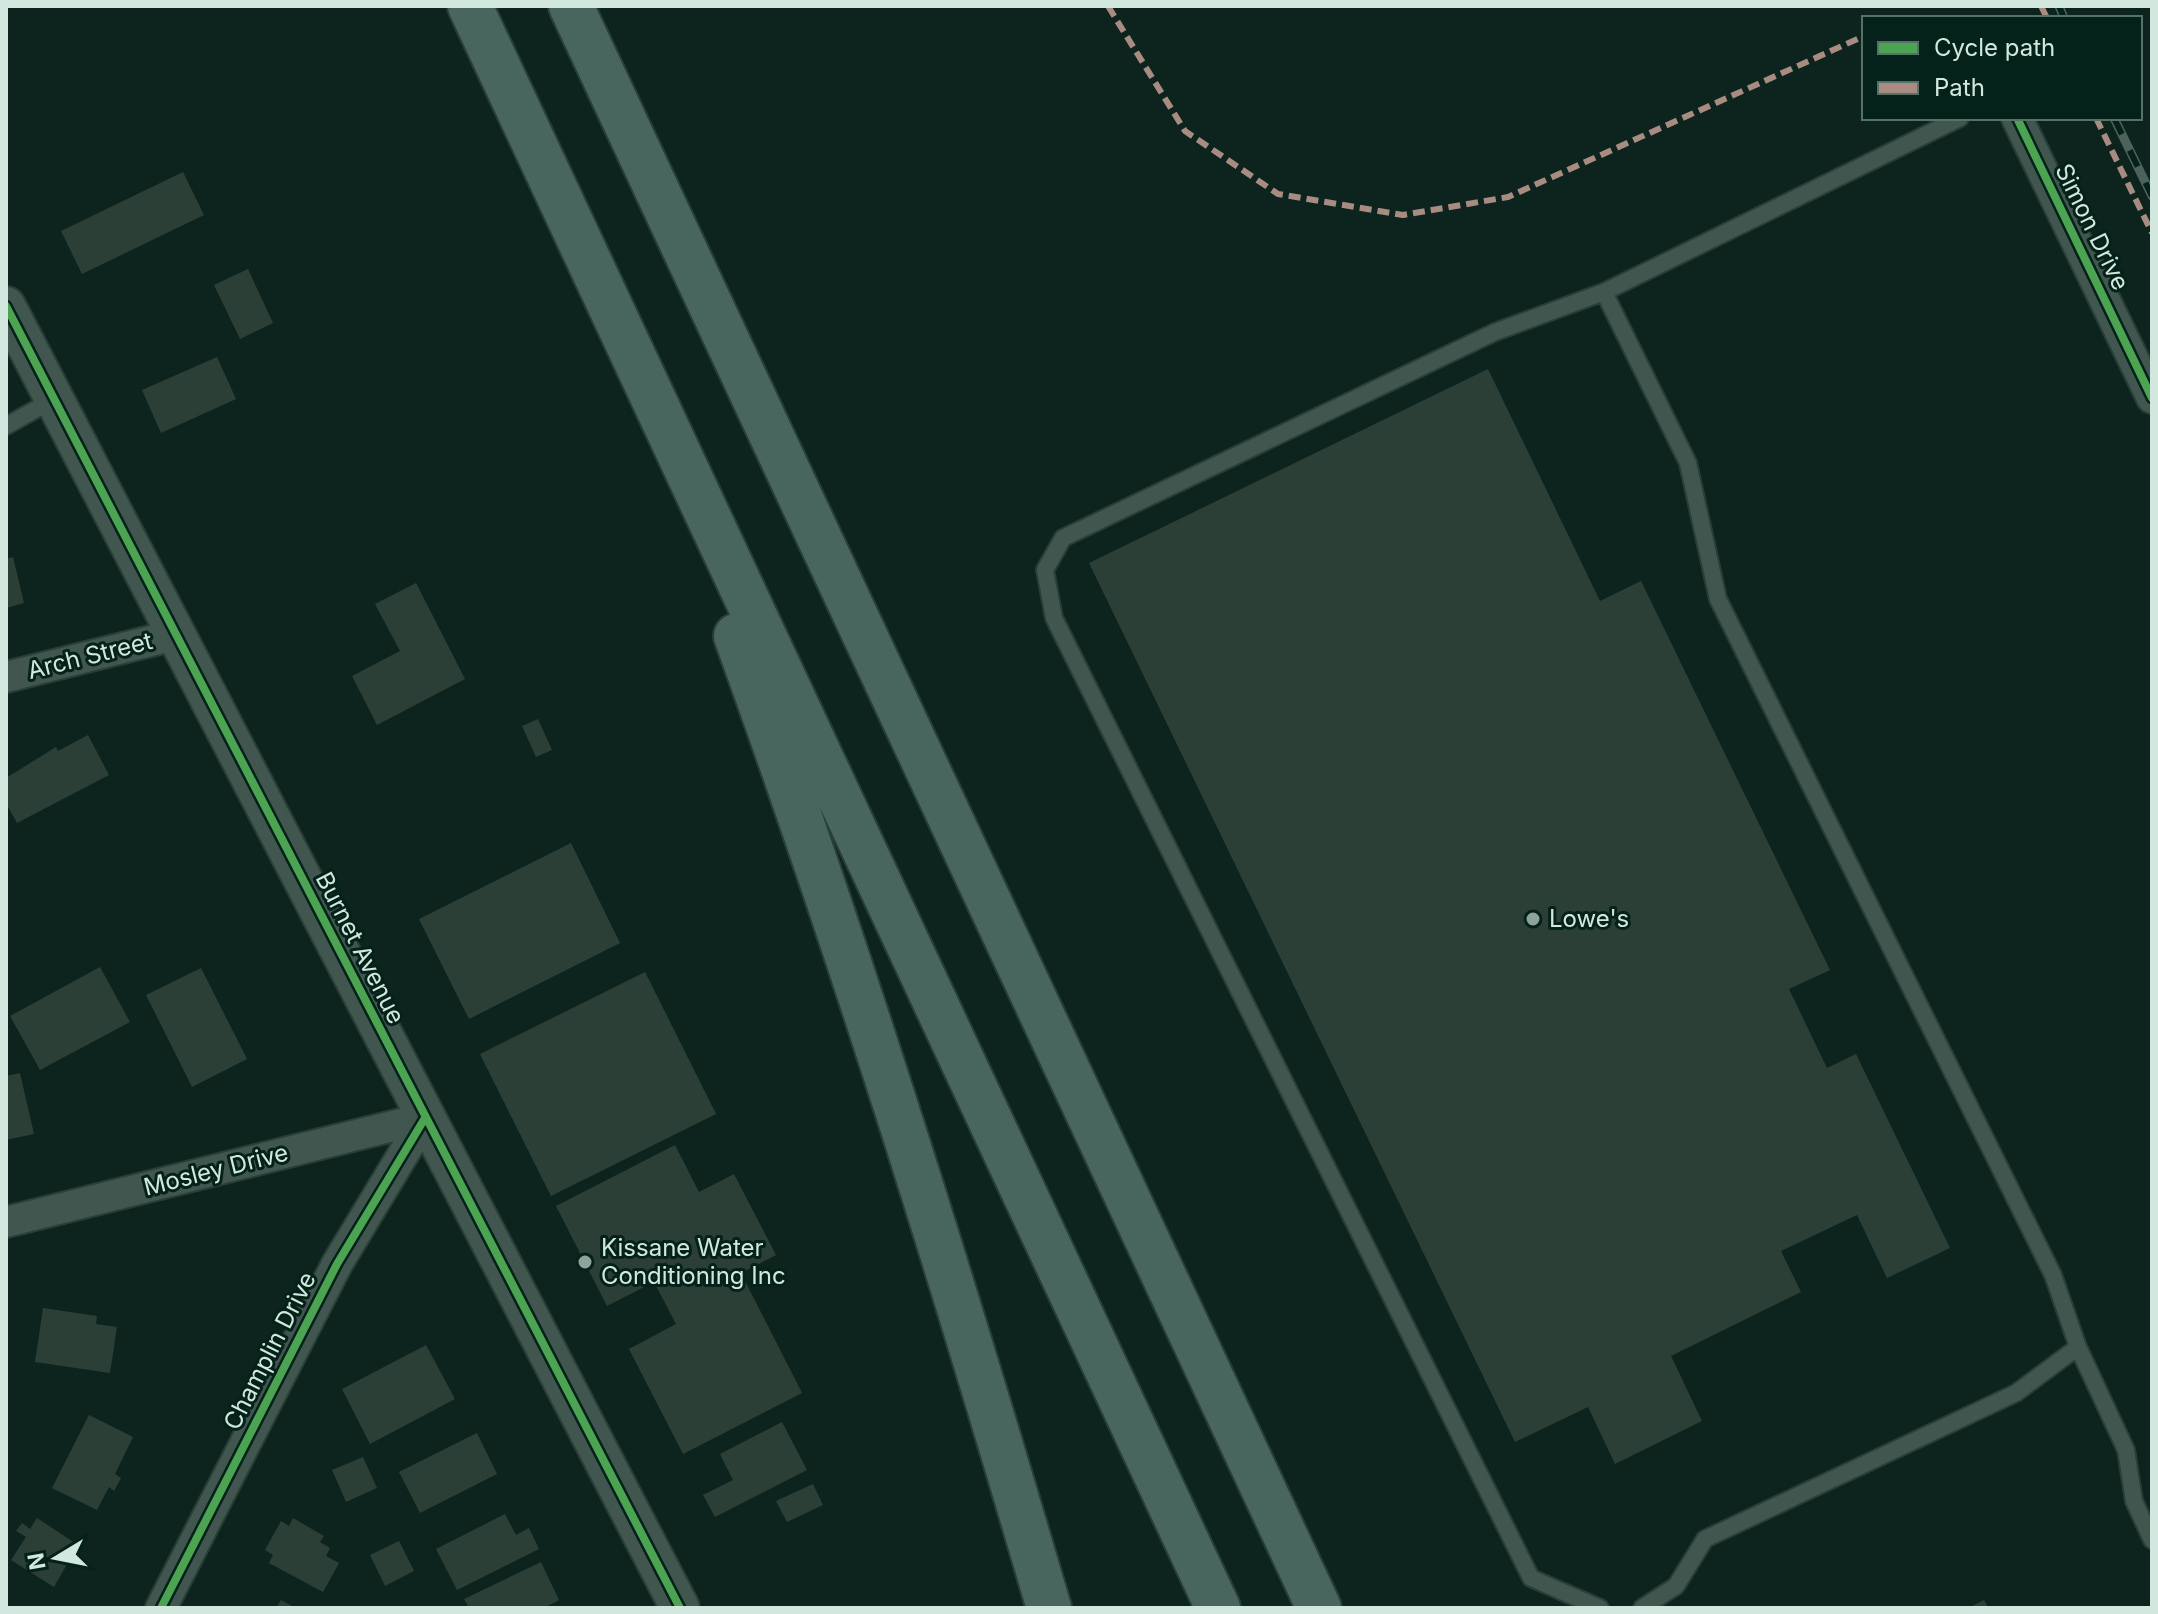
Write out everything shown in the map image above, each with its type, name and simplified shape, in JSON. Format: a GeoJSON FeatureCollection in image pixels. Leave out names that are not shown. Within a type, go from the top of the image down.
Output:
{"type":"FeatureCollection","features":[{"type":"Feature","properties":{"kind":"highway"},"geometry":{"type":"LineString","coordinates":[[470,6],[1218,1608]]}},
{"type":"Feature","properties":{"kind":"highway"},"geometry":{"type":"LineString","coordinates":[[571,6],[1319,1608]]}},
{"type":"Feature","properties":{"kind":"highway"},"geometry":{"type":"LineString","coordinates":[[643,378],[806,832],[948,1265],[1049,1608]]}},
{"type":"Feature","properties":{"kind":"street","name":"Simon Drive"},"geometry":{"type":"LineString","coordinates":[[2018,120],[2152,398]]}},
{"type":"Feature","properties":{"kind":"street","name":"Burnet Avenue"},"geometry":{"type":"LineString","coordinates":[[6,306],[680,1608]]}},
{"type":"Feature","properties":{"kind":"street","name":"Arch Street"},"geometry":{"type":"LineString","coordinates":[[6,677],[175,635]]}},
{"type":"Feature","properties":{"kind":"street","name":"Mosley Drive"},"geometry":{"type":"LineString","coordinates":[[6,1222],[425,1118]]}},
{"type":"Feature","properties":{"kind":"street","name":"Champlin Drive"},"geometry":{"type":"LineString","coordinates":[[161,1608],[337,1264],[425,1118]]}},
{"type":"Feature","properties":{"kind":"lane"},"geometry":{"type":"LineString","coordinates":[[1600,1608],[1531,1578],[1054,618],[1045,570],[1063,538],[1495,332],[1604,292],[1956,120]]}},
{"type":"Feature","properties":{"kind":"lane"},"geometry":{"type":"LineString","coordinates":[[1604,292],[1688,463],[1718,599],[2053,1275],[2078,1347],[2126,1450],[2134,1501],[2152,1540]]}},
{"type":"Feature","properties":{"kind":"lane"},"geometry":{"type":"LineString","coordinates":[[6,426],[54,399]]}},
{"type":"Feature","properties":{"kind":"lane"},"geometry":{"type":"LineString","coordinates":[[1642,1608],[1676,1586],[1705,1539],[2016,1393],[2078,1347]]}},
{"type":"Feature","properties":{"kind":"building"},"geometry":{"type":"Polygon","coordinates":[[[183,172],[204,215],[82,274],[61,231],[183,172]]]}},
{"type":"Feature","properties":{"kind":"building"},"geometry":{"type":"Polygon","coordinates":[[[248,269],[273,323],[240,339],[214,285],[248,269]]]}},
{"type":"Feature","properties":{"kind":"building"},"geometry":{"type":"Polygon","coordinates":[[[217,357],[236,399],[161,433],[142,390],[217,357]]]}},
{"type":"Feature","properties":{"kind":"building","name":"Lowe's"},"geometry":{"type":"Polygon","coordinates":[[[1488,369],[1600,601],[1641,581],[1830,970],[1789,989],[1827,1068],[1856,1054],[1950,1248],[1887,1278],[1857,1215],[1781,1251],[1801,1292],[1671,1356],[1702,1421],[1615,1464],[1588,1407],[1515,1442],[1089,563],[1488,369]]]}},
{"type":"Feature","properties":{"kind":"building"},"geometry":{"type":"Polygon","coordinates":[[[13,557],[24,603],[6,608],[6,559],[13,557]]]}},
{"type":"Feature","properties":{"kind":"building"},"geometry":{"type":"Polygon","coordinates":[[[416,583],[465,679],[377,725],[352,676],[400,651],[375,604],[416,583]]]}},
{"type":"Feature","properties":{"kind":"building"},"geometry":{"type":"Polygon","coordinates":[[[538,719],[552,750],[536,757],[522,726],[538,719]]]}},
{"type":"Feature","properties":{"kind":"building"},"geometry":{"type":"Polygon","coordinates":[[[88,735],[109,775],[17,823],[6,803],[6,778],[56,747],[58,751],[88,735]]]}},
{"type":"Feature","properties":{"kind":"building"},"geometry":{"type":"Polygon","coordinates":[[[571,843],[620,943],[469,1019],[419,919],[571,843]]]}},
{"type":"Feature","properties":{"kind":"building"},"geometry":{"type":"Polygon","coordinates":[[[100,967],[130,1022],[40,1070],[10,1016],[100,967]]]}},
{"type":"Feature","properties":{"kind":"building"},"geometry":{"type":"Polygon","coordinates":[[[201,968],[247,1059],[192,1087],[146,995],[201,968]]]}},
{"type":"Feature","properties":{"kind":"building"},"geometry":{"type":"Polygon","coordinates":[[[645,972],[716,1114],[551,1196],[480,1054],[645,972]]]}},
{"type":"Feature","properties":{"kind":"building"},"geometry":{"type":"Polygon","coordinates":[[[20,1073],[34,1134],[6,1140],[6,1076],[20,1073]]]}},
{"type":"Feature","properties":{"kind":"building"},"geometry":{"type":"Polygon","coordinates":[[[675,1145],[699,1192],[734,1174],[776,1255],[741,1273],[802,1393],[683,1454],[629,1349],[676,1324],[654,1282],[607,1306],[556,1206],[675,1145]]]}},
{"type":"Feature","properties":{"kind":"building"},"geometry":{"type":"Polygon","coordinates":[[[43,1308],[97,1316],[96,1324],[117,1327],[110,1373],[35,1362],[43,1308]]]}},
{"type":"Feature","properties":{"kind":"building"},"geometry":{"type":"Polygon","coordinates":[[[426,1345],[455,1399],[370,1444],[342,1389],[426,1345]]]}},
{"type":"Feature","properties":{"kind":"building"},"geometry":{"type":"Polygon","coordinates":[[[89,1415],[133,1437],[115,1474],[121,1478],[114,1491],[109,1487],[97,1510],[52,1488],[89,1415]]]}},
{"type":"Feature","properties":{"kind":"building"},"geometry":{"type":"Polygon","coordinates":[[[782,1422],[807,1470],[715,1517],[703,1495],[733,1480],[720,1454],[782,1422]]]}},
{"type":"Feature","properties":{"kind":"building"},"geometry":{"type":"Polygon","coordinates":[[[477,1433],[497,1474],[420,1513],[399,1472],[477,1433]]]}},
{"type":"Feature","properties":{"kind":"building"},"geometry":{"type":"Polygon","coordinates":[[[363,1457],[377,1488],[346,1502],[332,1470],[363,1457]]]}},
{"type":"Feature","properties":{"kind":"building"},"geometry":{"type":"Polygon","coordinates":[[[813,1484],[823,1505],[787,1522],[776,1501],[813,1484]]]}},
{"type":"Feature","properties":{"kind":"building"},"geometry":{"type":"Polygon","coordinates":[[[505,1514],[516,1535],[529,1528],[539,1549],[457,1590],[436,1549],[505,1514]]]}},
{"type":"Feature","properties":{"kind":"building"},"geometry":{"type":"Polygon","coordinates":[[[37,1518],[78,1545],[54,1587],[11,1560],[26,1537],[16,1531],[22,1523],[30,1529],[37,1518]]]}},
{"type":"Feature","properties":{"kind":"building"},"geometry":{"type":"Polygon","coordinates":[[[293,1518],[324,1536],[320,1542],[330,1548],[326,1556],[339,1563],[323,1592],[269,1563],[273,1555],[265,1550],[281,1521],[289,1526],[293,1518]]]}},
{"type":"Feature","properties":{"kind":"building"},"geometry":{"type":"Polygon","coordinates":[[[399,1541],[414,1571],[385,1586],[370,1555],[399,1541]]]}},
{"type":"Feature","properties":{"kind":"building"},"geometry":{"type":"Polygon","coordinates":[[[541,1562],[559,1600],[544,1608],[469,1608],[464,1599],[541,1562]]]}},
{"type":"Feature","properties":{"kind":"building"},"geometry":{"type":"Polygon","coordinates":[[[281,1600],[296,1608],[276,1608],[281,1600]]]}},
{"type":"Feature","properties":{"kind":"building"},"geometry":{"type":"Polygon","coordinates":[[[1984,1600],[1988,1608],[1968,1608],[1984,1600]]]}},
{"type":"Feature","properties":{"kind":"railway"},"geometry":{"type":"LineString","coordinates":[[2059,6],[2063,16]]}},
{"type":"Feature","properties":{"kind":"railway"},"geometry":{"type":"LineString","coordinates":[[2115,120],[2152,196]]}},
{"type":"Feature","properties":{"kind":"marked path"},"geometry":{"type":"LineString","coordinates":[[1108,6],[1185,131],[1278,194],[1403,215],[1508,197],[1862,37]]}},
{"type":"Feature","properties":{"kind":"marked path"},"geometry":{"type":"LineString","coordinates":[[2041,6],[2046,16]]}},
{"type":"Feature","properties":{"kind":"marked path"},"geometry":{"type":"LineString","coordinates":[[2097,120],[2152,233]]}},
{"type":"Feature","properties":{"kind":"cycle path"},"geometry":{"type":"LineString","coordinates":[[2018,120],[2152,398]]}},
{"type":"Feature","properties":{"kind":"cycle path"},"geometry":{"type":"LineString","coordinates":[[6,306],[680,1608]]}},
{"type":"Feature","properties":{"kind":"cycle path"},"geometry":{"type":"LineString","coordinates":[[161,1608],[337,1264],[425,1118]]}},
{"type":"Feature","properties":{"kind":"place","name":"Lowe's"},"geometry":{"type":"Point","coordinates":[1533,919]}},
{"type":"Feature","properties":{"kind":"place","name":"Kissane Water Conditioning Inc"},"geometry":{"type":"Point","coordinates":[585,1262]}}]}
